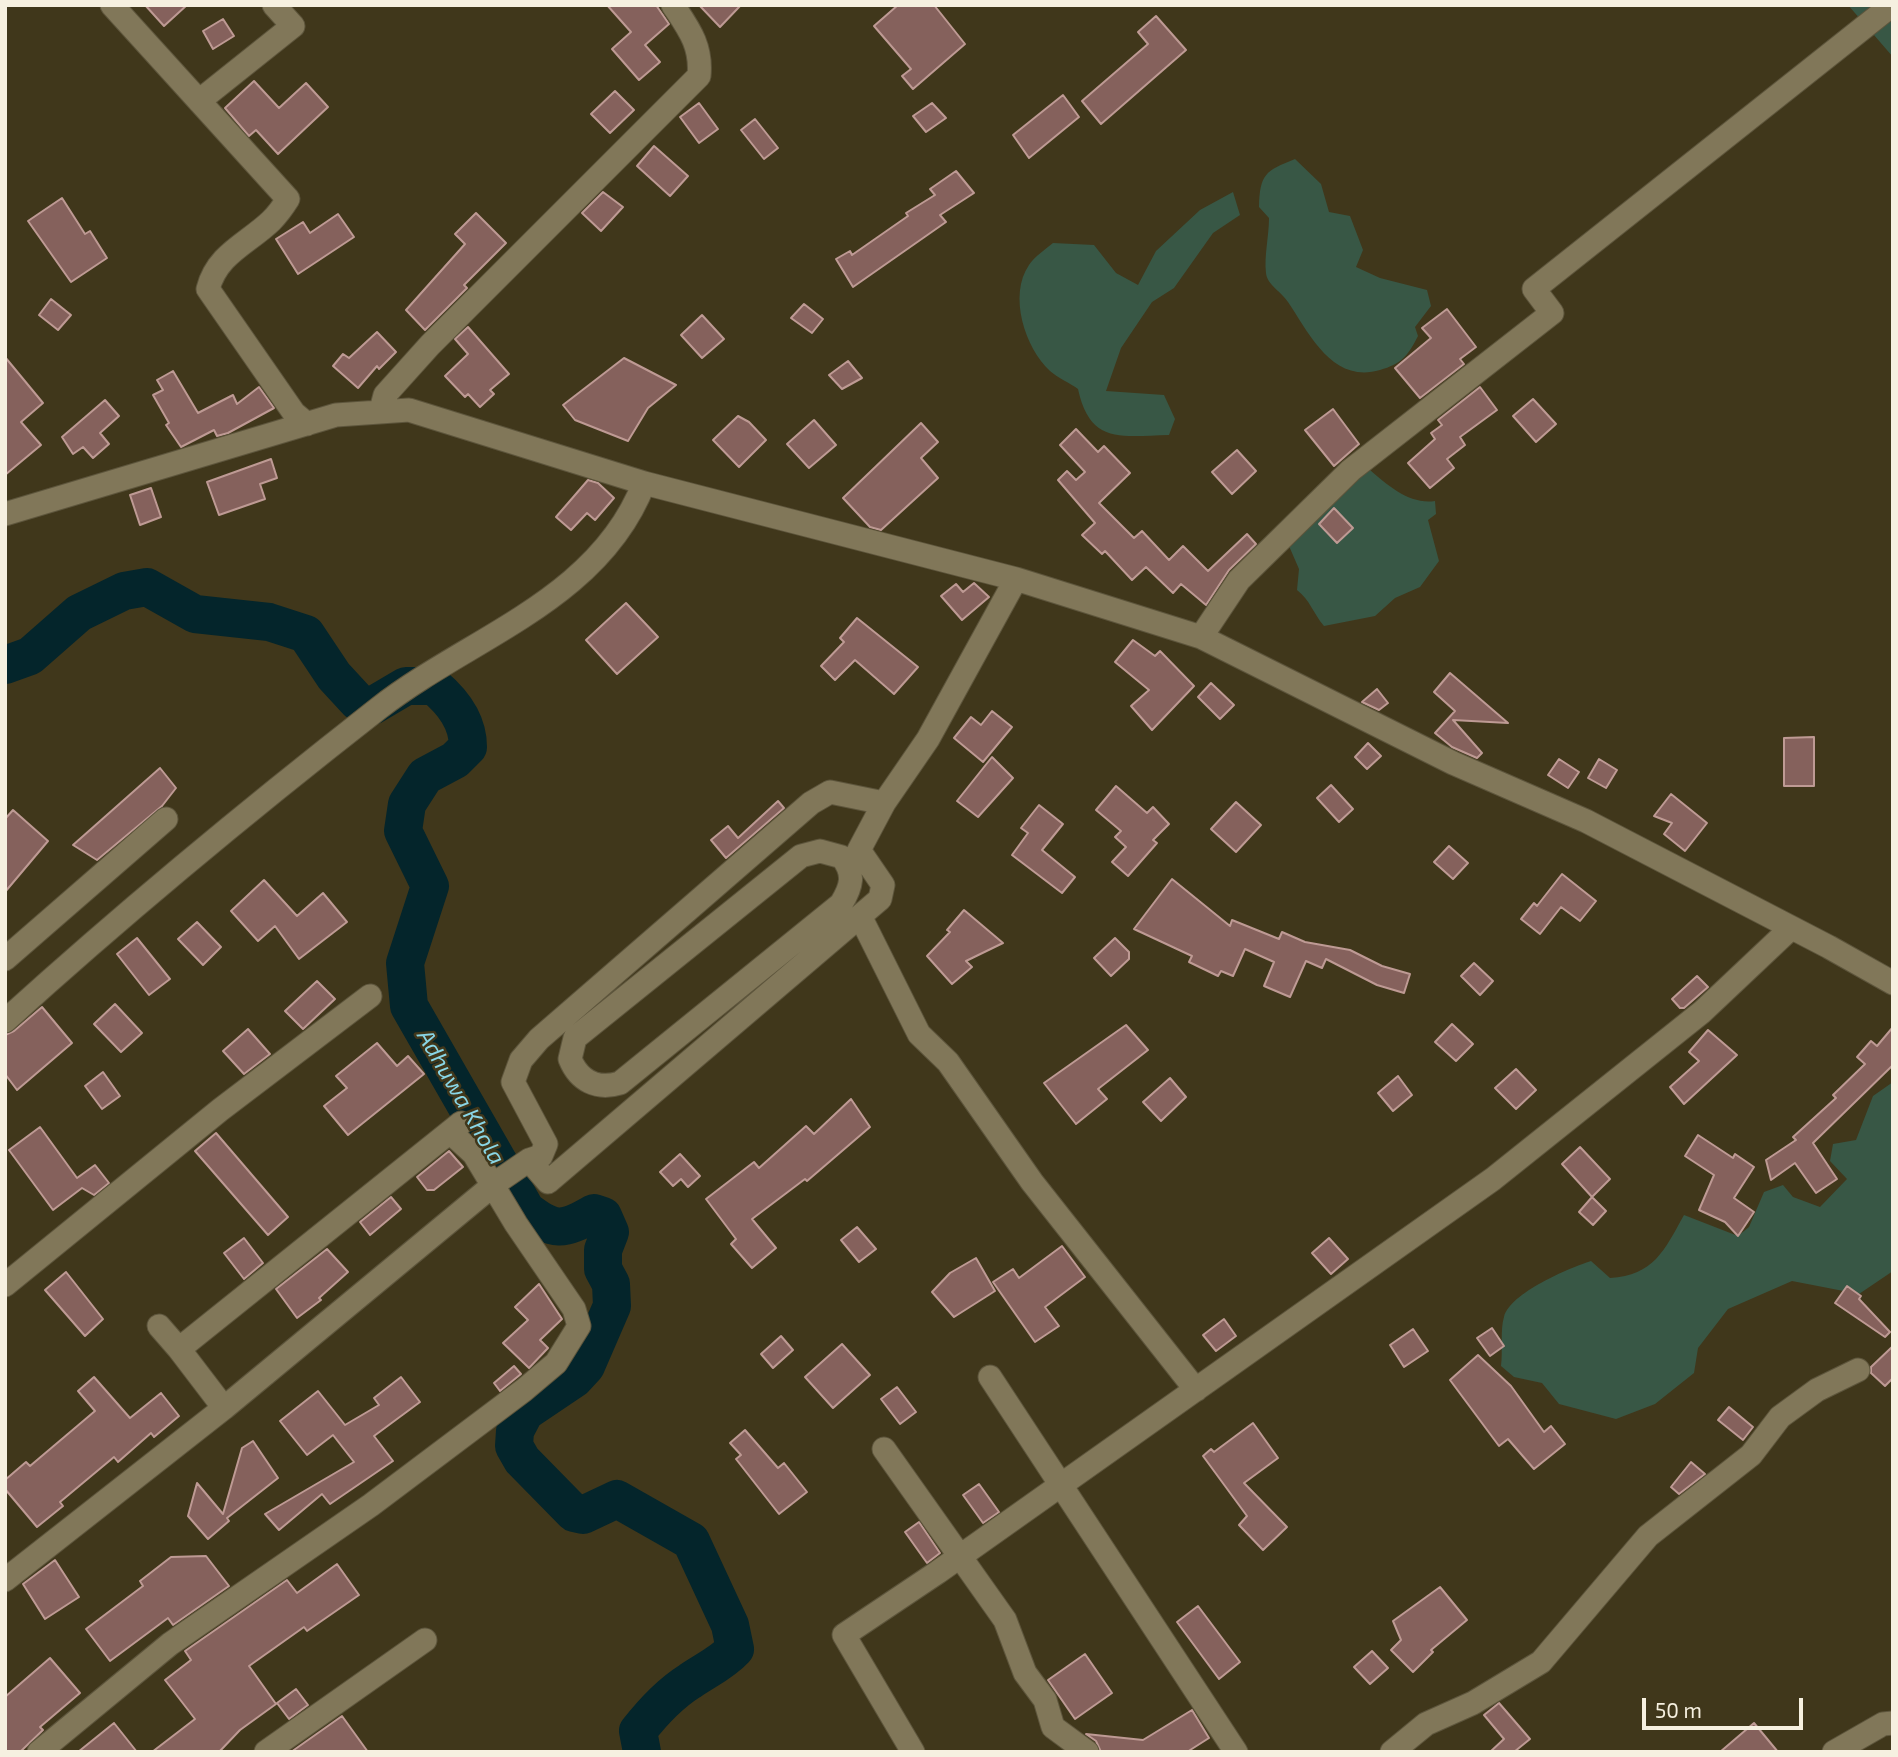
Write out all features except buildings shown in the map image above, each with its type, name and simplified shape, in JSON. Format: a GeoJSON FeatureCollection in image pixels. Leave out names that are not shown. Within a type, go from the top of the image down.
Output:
{"type":"FeatureCollection","features":[{"type":"Feature","properties":{"kind":"street"},"geometry":{"type":"LineString","coordinates":[[112,5],[288,200],[271,220],[223,258],[212,272],[208,289],[294,413],[307,424]]}},
{"type":"Feature","properties":{"kind":"street"},"geometry":{"type":"LineString","coordinates":[[199,102],[293,26],[274,5]]}},
{"type":"Feature","properties":{"kind":"street"},"geometry":{"type":"LineString","coordinates":[[381,410],[385,395],[430,345],[699,76],[701,58],[696,39],[673,5]]}},
{"type":"Feature","properties":{"kind":"street"},"geometry":{"type":"LineString","coordinates":[[1201,637],[1239,580],[1351,470],[1552,313],[1534,289],[1892,5]]}},
{"type":"Feature","properties":{"kind":"street"},"geometry":{"type":"LineString","coordinates":[[5,514],[336,415],[409,410],[644,482],[1016,579],[1201,637],[1300,690],[1452,763],[1586,821],[1893,984]]}},
{"type":"Feature","properties":{"kind":"street"},"geometry":{"type":"LineString","coordinates":[[5,1021],[92,942],[381,706],[517,623],[580,573],[609,544],[636,503],[644,482]]}},
{"type":"Feature","properties":{"kind":"street"},"geometry":{"type":"LineString","coordinates":[[525,1162],[548,1182],[880,898],[883,885],[859,850],[884,803],[928,739],[1016,579]]}},
{"type":"Feature","properties":{"kind":"street"},"geometry":{"type":"LineString","coordinates":[[5,1580],[224,1408],[494,1184],[525,1162],[541,1156],[546,1144],[513,1082],[521,1060],[539,1039],[811,803],[830,792],[884,803]]}},
{"type":"Feature","properties":{"kind":"street"},"geometry":{"type":"LineString","coordinates":[[9,948],[166,819]]}},
{"type":"Feature","properties":{"kind":"street"},"geometry":{"type":"LineString","coordinates":[[820,851],[842,857],[851,871],[852,882],[841,904],[620,1083],[601,1086],[582,1078],[570,1059],[575,1038],[801,856],[820,851]]}},
{"type":"Feature","properties":{"kind":"street"},"geometry":{"type":"LineString","coordinates":[[860,916],[919,1034],[948,1062],[1032,1182],[1196,1390]]}},
{"type":"Feature","properties":{"kind":"street"},"geometry":{"type":"LineString","coordinates":[[913,1752],[844,1635],[961,1556],[1493,1179],[1702,1012],[1791,928]]}},
{"type":"Feature","properties":{"kind":"street"},"geometry":{"type":"LineString","coordinates":[[5,1285],[220,1110],[370,996]]}},
{"type":"Feature","properties":{"kind":"street"},"geometry":{"type":"LineString","coordinates":[[39,1752],[170,1644],[371,1505],[556,1363],[579,1326],[574,1309],[455,1127],[178,1349]]}},
{"type":"Feature","properties":{"kind":"street"},"geometry":{"type":"LineString","coordinates":[[159,1326],[224,1408]]}},
{"type":"Feature","properties":{"kind":"street"},"geometry":{"type":"LineString","coordinates":[[1392,1752],[1426,1724],[1473,1703],[1541,1662],[1648,1536],[1751,1455],[1780,1417],[1817,1390],[1858,1370]]}},
{"type":"Feature","properties":{"kind":"street"},"geometry":{"type":"LineString","coordinates":[[990,1377],[1236,1752]]}},
{"type":"Feature","properties":{"kind":"street"},"geometry":{"type":"LineString","coordinates":[[884,1449],[1005,1620],[1025,1673],[1045,1700],[1053,1727],[1087,1752]]}},
{"type":"Feature","properties":{"kind":"street"},"geometry":{"type":"LineString","coordinates":[[266,1752],[425,1640]]}},
{"type":"Feature","properties":{"kind":"street"},"geometry":{"type":"LineString","coordinates":[[1834,1752],[1882,1724],[1893,1723]]}},
{"type":"Feature","properties":{"kind":"green space"},"geometry":{"type":"Polygon","coordinates":[[[1848,5],[1893,5],[1893,57],[1848,5]]]}},
{"type":"Feature","properties":{"kind":"green space"},"geometry":{"type":"Polygon","coordinates":[[[1295,159],[1321,184],[1329,212],[1350,216],[1363,250],[1356,267],[1380,278],[1427,290],[1431,306],[1415,327],[1418,336],[1407,354],[1393,365],[1363,372],[1349,370],[1336,363],[1314,342],[1285,298],[1267,277],[1269,218],[1259,207],[1261,187],[1266,175],[1295,159]]]}},
{"type":"Feature","properties":{"kind":"green space"},"geometry":{"type":"Polygon","coordinates":[[[1233,192],[1240,215],[1213,233],[1174,288],[1152,302],[1121,348],[1106,391],[1164,395],[1175,419],[1169,435],[1123,436],[1100,428],[1083,407],[1078,389],[1050,371],[1033,349],[1022,321],[1020,306],[1023,277],[1029,265],[1053,243],[1094,245],[1116,273],[1138,285],[1156,251],[1200,210],[1233,192]]]}},
{"type":"Feature","properties":{"kind":"green space"},"geometry":{"type":"Polygon","coordinates":[[[1370,470],[1392,488],[1409,497],[1435,501],[1436,514],[1428,520],[1439,561],[1420,587],[1395,598],[1375,616],[1324,626],[1297,590],[1299,569],[1289,546],[1313,506],[1370,470]]]}},
{"type":"Feature","properties":{"kind":"green space"},"geometry":{"type":"Polygon","coordinates":[[[1893,1082],[1893,1271],[1859,1294],[1792,1281],[1728,1309],[1698,1348],[1694,1373],[1655,1404],[1616,1419],[1559,1404],[1542,1383],[1514,1377],[1501,1366],[1503,1322],[1509,1308],[1528,1291],[1555,1275],[1591,1261],[1610,1278],[1637,1272],[1656,1259],[1684,1215],[1738,1236],[1749,1227],[1764,1192],[1783,1185],[1793,1197],[1820,1207],[1847,1179],[1830,1161],[1833,1144],[1856,1140],[1873,1096],[1893,1082]]]}},
{"type":"Feature","properties":{"kind":"waterway","name":"Adhuwa Khola"},"geometry":{"type":"LineString","coordinates":[[5,665],[30,656],[79,613],[124,591],[147,587],[195,614],[269,622],[306,634],[334,676],[358,702],[372,706],[406,686],[434,686],[458,713],[465,729],[468,747],[455,760],[425,776],[407,804],[403,831],[430,886],[405,963],[409,1006],[526,1210],[544,1222],[559,1226],[566,1226],[594,1213],[603,1216],[610,1232],[603,1250],[603,1269],[611,1284],[612,1306],[586,1366],[574,1379],[525,1412],[515,1431],[514,1446],[522,1460],[574,1513],[583,1515],[617,1499],[691,1541],[730,1625],[735,1649],[676,1691],[649,1717],[638,1731],[642,1752]]}}]}
